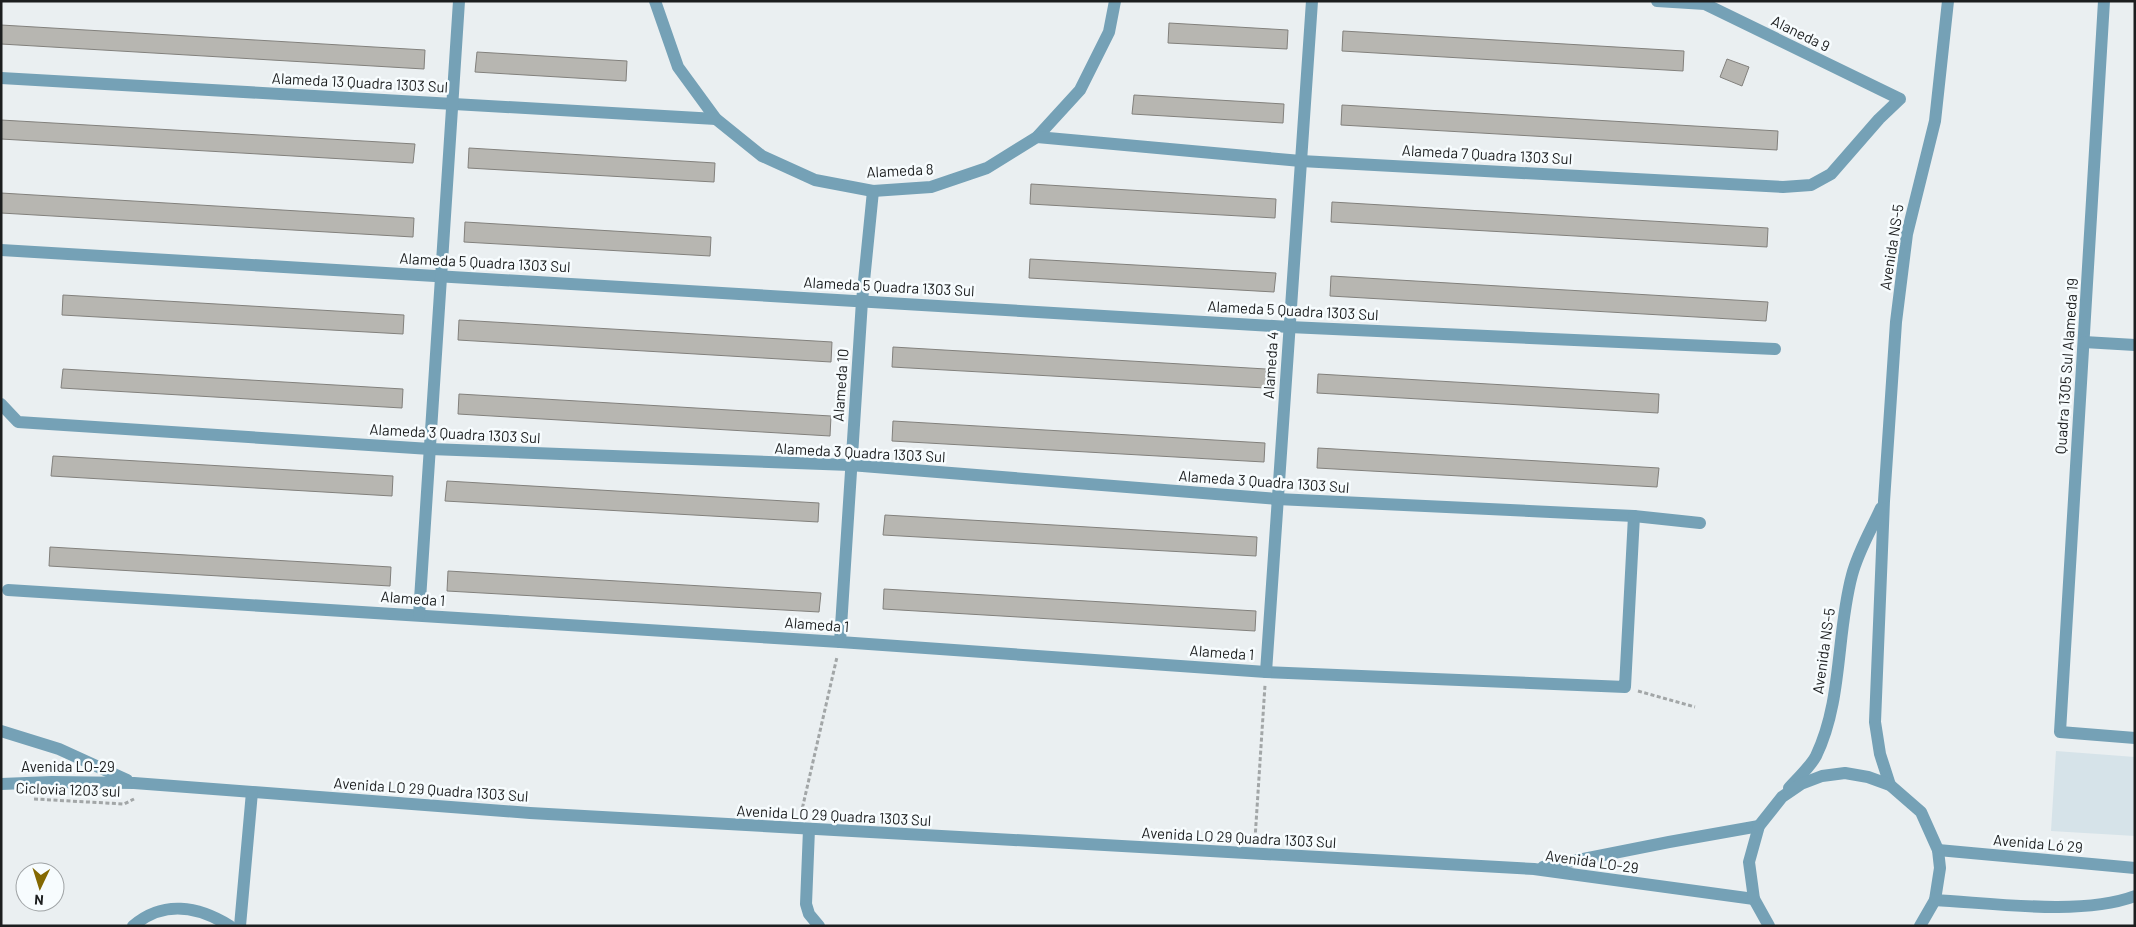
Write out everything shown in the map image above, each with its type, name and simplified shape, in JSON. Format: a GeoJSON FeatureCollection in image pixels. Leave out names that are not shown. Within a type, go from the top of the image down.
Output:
{"type":"FeatureCollection","features":[{"type":"Feature","properties":{"kind":"street"},"geometry":{"type":"LineString","coordinates":[[419,615],[459,1]]}},
{"type":"Feature","properties":{"kind":"street","name":"Alameda 8"},"geometry":{"type":"LineString","coordinates":[[655,1],[678,67],[716,119],[762,156],[815,180],[873,191],[931,187],[987,168],[1037,137],[1080,90],[1110,32],[1115,1]]}},
{"type":"Feature","properties":{"kind":"street","name":"Alameda 4"},"geometry":{"type":"LineString","coordinates":[[1266,672],[1312,1]]}},
{"type":"Feature","properties":{"kind":"street","name":"Alaneda 9"},"geometry":{"type":"LineString","coordinates":[[1657,1],[1708,2],[1900,99]]}},
{"type":"Feature","properties":{"kind":"street","name":"Avenida NS-5"},"geometry":{"type":"LineString","coordinates":[[1890,785],[1880,754],[1875,722],[1884,501],[1896,322],[1907,234],[1935,122],[1948,1]]}},
{"type":"Feature","properties":{"kind":"street","name":"Quadra 1305 Sul Alameda 19"},"geometry":{"type":"LineString","coordinates":[[2104,1],[2060,732],[2135,738]]}},
{"type":"Feature","properties":{"kind":"street","name":"Alameda 13 Quadra 1303 Sul"},"geometry":{"type":"LineString","coordinates":[[1,78],[716,119]]}},
{"type":"Feature","properties":{"kind":"street","name":"Alameda 7 Quadra 1303 Sul"},"geometry":{"type":"LineString","coordinates":[[1037,137],[1301,161],[1783,187],[1811,185],[1831,174],[1879,119],[1900,99]]}},
{"type":"Feature","properties":{"kind":"street","name":"Alameda 10"},"geometry":{"type":"LineString","coordinates":[[840,642],[862,301],[873,191]]}},
{"type":"Feature","properties":{"kind":"street","name":"Alameda 5 Quadra 1303 Sul"},"geometry":{"type":"LineString","coordinates":[[1,250],[1289,327],[1776,349]]}},
{"type":"Feature","properties":{"kind":"street"},"geometry":{"type":"LineString","coordinates":[[2084,342],[2135,345]]}},
{"type":"Feature","properties":{"kind":"street","name":"Alameda 3 Quadra 1303 Sul"},"geometry":{"type":"LineString","coordinates":[[1,404],[18,422],[430,449],[850,466],[1277,499],[1634,516],[1700,523]]}},
{"type":"Feature","properties":{"kind":"street","name":"Avenida NS-5"},"geometry":{"type":"LineString","coordinates":[[1759,826],[1815,757],[1825,732],[1832,704],[1843,619],[1852,574],[1884,501]]}},
{"type":"Feature","properties":{"kind":"street"},"geometry":{"type":"LineString","coordinates":[[1625,687],[1634,516]]}},
{"type":"Feature","properties":{"kind":"street","name":"Alameda 1"},"geometry":{"type":"LineString","coordinates":[[8,590],[840,642],[1266,672],[1625,687]]}},
{"type":"Feature","properties":{"kind":"street"},"geometry":{"type":"LineString","coordinates":[[1,731],[58,749],[134,783]]}},
{"type":"Feature","properties":{"kind":"street"},"geometry":{"type":"LineString","coordinates":[[1782,797],[1800,784],[1822,776],[1846,774],[1861,776],[1890,785],[1921,812],[1938,850],[1940,868],[1935,900],[1920,926]]}},
{"type":"Feature","properties":{"kind":"street","name":"Avenida LO-29"},"geometry":{"type":"LineString","coordinates":[[1,784],[52,782],[134,783]]}},
{"type":"Feature","properties":{"kind":"street","name":"Avenida LO 29 Quadra 1303 Sul"},"geometry":{"type":"LineString","coordinates":[[134,783],[530,813],[1534,869]]}},
{"type":"Feature","properties":{"kind":"street"},"geometry":{"type":"LineString","coordinates":[[240,926],[252,792]]}},
{"type":"Feature","properties":{"kind":"street"},"geometry":{"type":"LineString","coordinates":[[1759,826],[1749,862],[1754,899],[1769,926]]}},
{"type":"Feature","properties":{"kind":"street","name":"Avenida LO-29"},"geometry":{"type":"LineString","coordinates":[[1534,869],[1759,826]]}},
{"type":"Feature","properties":{"kind":"street"},"geometry":{"type":"LineString","coordinates":[[803,829],[806,904],[809,914],[819,926]]}},
{"type":"Feature","properties":{"kind":"street","name":"Avenida Ló 29"},"geometry":{"type":"LineString","coordinates":[[1938,850],[2135,868]]}},
{"type":"Feature","properties":{"kind":"street","name":"Avenida LO-29"},"geometry":{"type":"LineString","coordinates":[[1534,869],[1754,899]]}},
{"type":"Feature","properties":{"kind":"street"},"geometry":{"type":"LineString","coordinates":[[2106,905],[2135,896]]}},
{"type":"Feature","properties":{"kind":"street"},"geometry":{"type":"LineString","coordinates":[[1935,900],[2044,906],[2135,906]]}},
{"type":"Feature","properties":{"kind":"street"},"geometry":{"type":"LineString","coordinates":[[133,926],[141,919],[165,910],[192,908],[228,925]]}},
{"type":"Feature","properties":{"kind":"path"},"geometry":{"type":"LineString","coordinates":[[803,829],[840,642]]}},
{"type":"Feature","properties":{"kind":"path"},"geometry":{"type":"LineString","coordinates":[[1254,854],[1266,672]]}},
{"type":"Feature","properties":{"kind":"path"},"geometry":{"type":"LineString","coordinates":[[1625,687],[1695,707]]}},
{"type":"Feature","properties":{"kind":"path","name":"Ciclovia 1203 sul"},"geometry":{"type":"LineString","coordinates":[[29,799],[124,804],[158,784]]}},
{"type":"Feature","properties":{"kind":"shaded area"},"geometry":{"type":"Polygon","coordinates":[[[2056,751],[2135,757],[2135,836],[2051,831],[2056,751]]]}},
{"type":"Feature","properties":{"kind":"building"},"geometry":{"type":"Polygon","coordinates":[[[1169,23],[1288,30],[1287,49],[1168,43],[1169,23]]]}},
{"type":"Feature","properties":{"kind":"building"},"geometry":{"type":"Polygon","coordinates":[[[1,25],[425,50],[424,69],[1,44],[1,25]]]}},
{"type":"Feature","properties":{"kind":"building"},"geometry":{"type":"Polygon","coordinates":[[[1343,31],[1684,51],[1683,71],[1342,51],[1343,31]]]}},
{"type":"Feature","properties":{"kind":"building"},"geometry":{"type":"Polygon","coordinates":[[[477,52],[627,61],[626,81],[475,72],[477,52]]]}},
{"type":"Feature","properties":{"kind":"building"},"geometry":{"type":"Polygon","coordinates":[[[1727,59],[1749,67],[1742,86],[1720,77],[1727,59]]]}},
{"type":"Feature","properties":{"kind":"building"},"geometry":{"type":"Polygon","coordinates":[[[1134,95],[1284,104],[1283,123],[1132,114],[1134,95]]]}},
{"type":"Feature","properties":{"kind":"building"},"geometry":{"type":"Polygon","coordinates":[[[1342,105],[1778,131],[1777,150],[1341,125],[1342,105]]]}},
{"type":"Feature","properties":{"kind":"building"},"geometry":{"type":"Polygon","coordinates":[[[1,120],[415,144],[413,163],[1,139],[1,120]]]}},
{"type":"Feature","properties":{"kind":"building"},"geometry":{"type":"Polygon","coordinates":[[[469,148],[715,163],[714,182],[468,168],[469,148]]]}},
{"type":"Feature","properties":{"kind":"building"},"geometry":{"type":"Polygon","coordinates":[[[1031,184],[1276,199],[1275,218],[1030,204],[1031,184]]]}},
{"type":"Feature","properties":{"kind":"building"},"geometry":{"type":"Polygon","coordinates":[[[1,193],[414,218],[413,237],[1,213],[1,193]]]}},
{"type":"Feature","properties":{"kind":"building"},"geometry":{"type":"Polygon","coordinates":[[[1332,202],[1768,228],[1767,247],[1331,222],[1332,202]]]}},
{"type":"Feature","properties":{"kind":"building"},"geometry":{"type":"Polygon","coordinates":[[[465,222],[711,237],[710,256],[464,242],[465,222]]]}},
{"type":"Feature","properties":{"kind":"building"},"geometry":{"type":"Polygon","coordinates":[[[1030,259],[1276,273],[1274,292],[1029,278],[1030,259]]]}},
{"type":"Feature","properties":{"kind":"building"},"geometry":{"type":"Polygon","coordinates":[[[1331,276],[1768,302],[1766,321],[1330,296],[1331,276]]]}},
{"type":"Feature","properties":{"kind":"building"},"geometry":{"type":"Polygon","coordinates":[[[63,295],[404,315],[403,334],[62,315],[63,295]]]}},
{"type":"Feature","properties":{"kind":"building"},"geometry":{"type":"Polygon","coordinates":[[[459,320],[832,342],[831,362],[458,340],[459,320]]]}},
{"type":"Feature","properties":{"kind":"building"},"geometry":{"type":"Polygon","coordinates":[[[893,347],[1266,369],[1265,388],[892,367],[893,347]]]}},
{"type":"Feature","properties":{"kind":"building"},"geometry":{"type":"Polygon","coordinates":[[[63,369],[403,389],[402,408],[61,388],[63,369]]]}},
{"type":"Feature","properties":{"kind":"building"},"geometry":{"type":"Polygon","coordinates":[[[1318,374],[1659,394],[1658,413],[1317,393],[1318,374]]]}},
{"type":"Feature","properties":{"kind":"building"},"geometry":{"type":"Polygon","coordinates":[[[459,394],[831,416],[830,436],[458,414],[459,394]]]}},
{"type":"Feature","properties":{"kind":"building"},"geometry":{"type":"Polygon","coordinates":[[[893,421],[1265,443],[1264,462],[892,441],[893,421]]]}},
{"type":"Feature","properties":{"kind":"building"},"geometry":{"type":"Polygon","coordinates":[[[1318,448],[1659,468],[1657,487],[1317,468],[1318,448]]]}},
{"type":"Feature","properties":{"kind":"building"},"geometry":{"type":"Polygon","coordinates":[[[53,456],[393,476],[392,496],[51,476],[53,456]]]}},
{"type":"Feature","properties":{"kind":"building"},"geometry":{"type":"Polygon","coordinates":[[[447,481],[819,503],[818,522],[445,501],[447,481]]]}},
{"type":"Feature","properties":{"kind":"building"},"geometry":{"type":"Polygon","coordinates":[[[885,515],[1257,537],[1256,556],[883,535],[885,515]]]}},
{"type":"Feature","properties":{"kind":"building"},"geometry":{"type":"Polygon","coordinates":[[[50,547],[391,567],[390,586],[49,566],[50,547]]]}},
{"type":"Feature","properties":{"kind":"building"},"geometry":{"type":"Polygon","coordinates":[[[448,571],[821,593],[819,612],[447,591],[448,571]]]}},
{"type":"Feature","properties":{"kind":"building"},"geometry":{"type":"Polygon","coordinates":[[[884,589],[1256,611],[1255,631],[883,609],[884,589]]]}}]}
